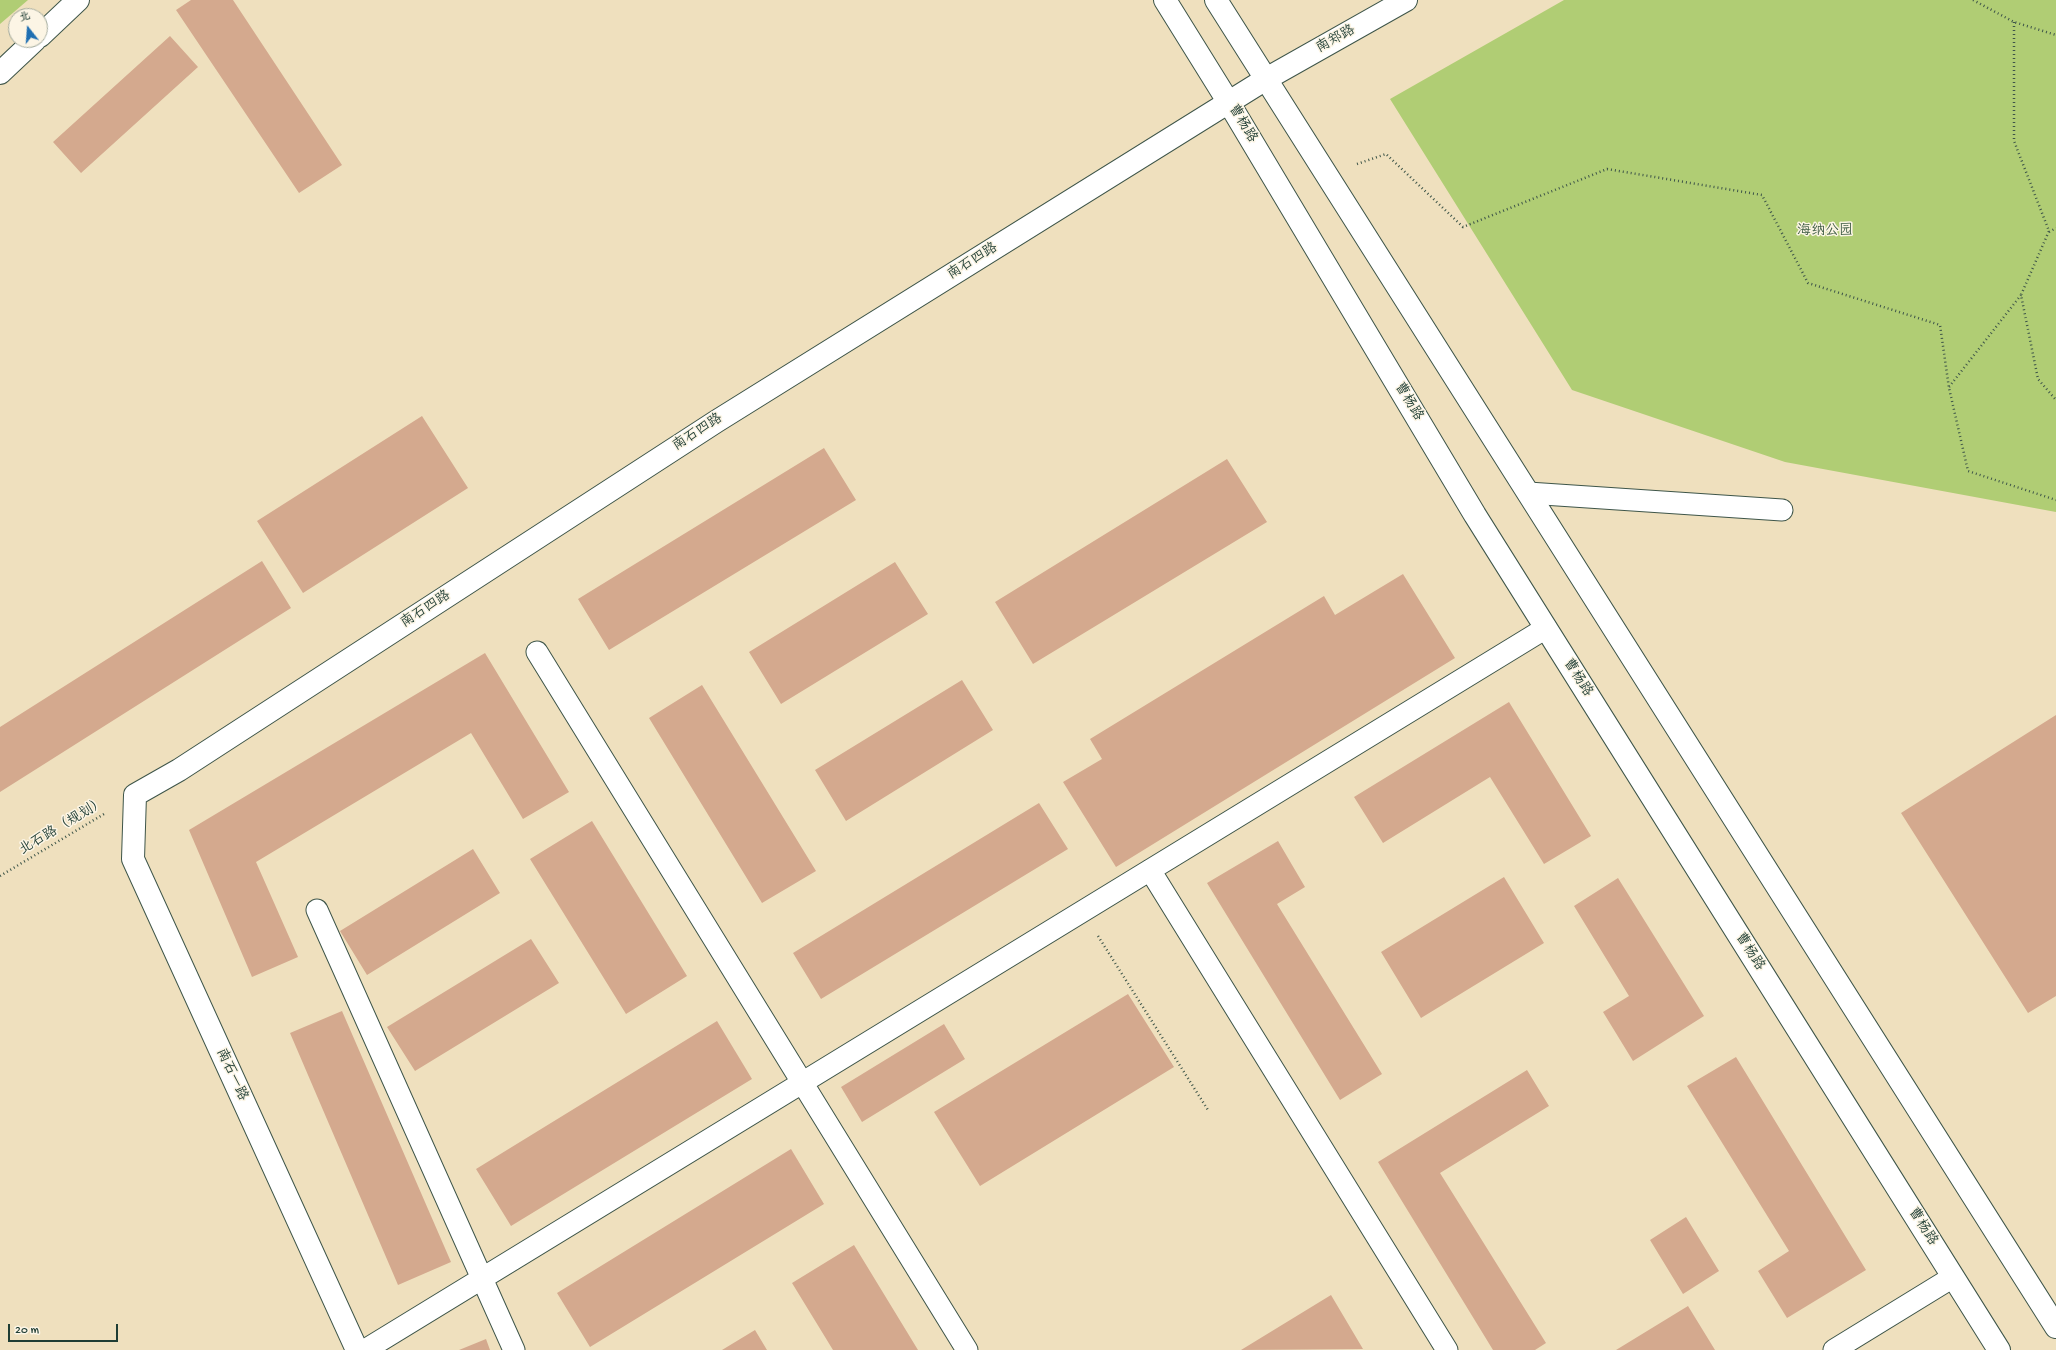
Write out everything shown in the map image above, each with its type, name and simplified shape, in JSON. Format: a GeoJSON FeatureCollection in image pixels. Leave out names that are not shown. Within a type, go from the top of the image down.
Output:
{"type":"FeatureCollection","features":[{"type":"Feature","properties":{"kind":"main road"},"geometry":{"type":"LineString","coordinates":[[48,28],[78,0]]}},
{"type":"Feature","properties":{"kind":"main road","name":"曹杨路"},"geometry":{"type":"LineString","coordinates":[[1165,0],[1230,103],[1475,515],[1999,1350]]}},
{"type":"Feature","properties":{"kind":"main road"},"geometry":{"type":"LineString","coordinates":[[1216,0],[2056,1327]]}},
{"type":"Feature","properties":{"kind":"main road","name":"南郑路"},"geometry":{"type":"LineString","coordinates":[[1266,79],[1406,0]]}},
{"type":"Feature","properties":{"kind":"main road"},"geometry":{"type":"LineString","coordinates":[[0,73],[27,48]]}},
{"type":"Feature","properties":{"kind":"main road","name":"南石四路"},"geometry":{"type":"LineString","coordinates":[[135,795],[179,770],[717,421],[1230,103],[1266,79]]}},
{"type":"Feature","properties":{"kind":"main road","name":"南石一路"},"geometry":{"type":"LineString","coordinates":[[135,795],[133,859],[357,1350]]}},
{"type":"Feature","properties":{"kind":"lane"},"geometry":{"type":"LineString","coordinates":[[1528,493],[1782,510]]}},
{"type":"Feature","properties":{"kind":"lane"},"geometry":{"type":"LineString","coordinates":[[365,1350],[1546,628]]}},
{"type":"Feature","properties":{"kind":"lane"},"geometry":{"type":"LineString","coordinates":[[537,652],[967,1350]]}},
{"type":"Feature","properties":{"kind":"lane"},"geometry":{"type":"LineString","coordinates":[[1150,870],[1447,1350]]}},
{"type":"Feature","properties":{"kind":"lane"},"geometry":{"type":"LineString","coordinates":[[317,910],[514,1350]]}},
{"type":"Feature","properties":{"kind":"lane"},"geometry":{"type":"LineString","coordinates":[[1834,1350],[1953,1277]]}},
{"type":"Feature","properties":{"kind":"path"},"geometry":{"type":"LineString","coordinates":[[1973,0],[2014,22],[2056,35]]}},
{"type":"Feature","properties":{"kind":"path"},"geometry":{"type":"LineString","coordinates":[[2014,22],[2014,141],[2049,231]]}},
{"type":"Feature","properties":{"kind":"path"},"geometry":{"type":"LineString","coordinates":[[1327,176],[1386,154],[1463,226],[1607,169],[1762,195],[1808,284],[1940,325],[1949,388],[1968,471],[2056,500]]}},
{"type":"Feature","properties":{"kind":"path"},"geometry":{"type":"LineString","coordinates":[[1949,388],[2021,295],[2049,231],[2056,228]]}},
{"type":"Feature","properties":{"kind":"path"},"geometry":{"type":"LineString","coordinates":[[2021,295],[2038,379],[2056,400]]}},
{"type":"Feature","properties":{"kind":"path","name":"北石路（规划）"},"geometry":{"type":"LineString","coordinates":[[0,876],[135,795]]}},
{"type":"Feature","properties":{"kind":"path"},"geometry":{"type":"LineString","coordinates":[[1083,911],[1208,1110]]}},
{"type":"Feature","properties":{"kind":"green space"},"geometry":{"type":"Polygon","coordinates":[[[0,0],[28,0],[19,8],[8,8],[8,17],[0,24],[0,0]]]}},
{"type":"Feature","properties":{"kind":"green space","name":"海纳公园"},"geometry":{"type":"Polygon","coordinates":[[[1564,0],[2056,0],[2056,512],[1785,462],[1572,390],[1390,99],[1564,0]]]}},
{"type":"Feature","properties":{"kind":"building"},"geometry":{"type":"Polygon","coordinates":[[[191,0],[233,0],[342,165],[299,193],[176,10],[191,0]]]}},
{"type":"Feature","properties":{"kind":"building"},"geometry":{"type":"Polygon","coordinates":[[[170,36],[198,67],[81,173],[53,142],[170,36]]]}},
{"type":"Feature","properties":{"kind":"building"},"geometry":{"type":"Polygon","coordinates":[[[422,416],[468,488],[303,593],[257,521],[422,416]]]}},
{"type":"Feature","properties":{"kind":"building"},"geometry":{"type":"Polygon","coordinates":[[[824,448],[856,500],[609,650],[578,599],[824,448]]]}},
{"type":"Feature","properties":{"kind":"building"},"geometry":{"type":"Polygon","coordinates":[[[1227,459],[1267,522],[1033,664],[995,602],[1227,459]]]}},
{"type":"Feature","properties":{"kind":"building"},"geometry":{"type":"Polygon","coordinates":[[[262,561],[291,608],[0,792],[0,727],[262,561]]]}},
{"type":"Feature","properties":{"kind":"building"},"geometry":{"type":"Polygon","coordinates":[[[895,562],[928,614],[781,704],[749,652],[895,562]]]}},
{"type":"Feature","properties":{"kind":"building"},"geometry":{"type":"Polygon","coordinates":[[[1403,574],[1455,658],[1116,867],[1063,782],[1102,759],[1090,739],[1324,596],[1335,615],[1403,574]]]}},
{"type":"Feature","properties":{"kind":"building"},"geometry":{"type":"Polygon","coordinates":[[[485,653],[569,792],[523,819],[471,733],[256,862],[298,957],[252,977],[189,830],[485,653]]]}},
{"type":"Feature","properties":{"kind":"building"},"geometry":{"type":"Polygon","coordinates":[[[962,680],[993,730],[846,821],[815,770],[962,680]]]}},
{"type":"Feature","properties":{"kind":"building"},"geometry":{"type":"Polygon","coordinates":[[[702,685],[816,871],[762,903],[649,718],[702,685]]]}},
{"type":"Feature","properties":{"kind":"building"},"geometry":{"type":"Polygon","coordinates":[[[1509,702],[1591,836],[1544,864],[1490,777],[1383,843],[1354,797],[1509,702]]]}},
{"type":"Feature","properties":{"kind":"building"},"geometry":{"type":"Polygon","coordinates":[[[2056,715],[2056,996],[2028,1013],[1901,813],[2056,715]]]}},
{"type":"Feature","properties":{"kind":"building"},"geometry":{"type":"Polygon","coordinates":[[[1039,803],[1068,849],[821,999],[793,953],[1039,803]]]}},
{"type":"Feature","properties":{"kind":"building"},"geometry":{"type":"Polygon","coordinates":[[[592,821],[687,976],[626,1014],[530,859],[592,821]]]}},
{"type":"Feature","properties":{"kind":"building"},"geometry":{"type":"Polygon","coordinates":[[[1278,841],[1305,887],[1277,904],[1382,1074],[1340,1100],[1207,883],[1278,841]]]}},
{"type":"Feature","properties":{"kind":"building"},"geometry":{"type":"Polygon","coordinates":[[[473,849],[500,893],[367,975],[340,931],[473,849]]]}},
{"type":"Feature","properties":{"kind":"building"},"geometry":{"type":"Polygon","coordinates":[[[1504,877],[1544,943],[1421,1018],[1381,952],[1504,877]]]}},
{"type":"Feature","properties":{"kind":"building"},"geometry":{"type":"Polygon","coordinates":[[[1618,878],[1704,1016],[1633,1061],[1603,1012],[1629,996],[1574,906],[1618,878]]]}},
{"type":"Feature","properties":{"kind":"building"},"geometry":{"type":"Polygon","coordinates":[[[531,939],[559,983],[415,1071],[387,1027],[531,939]]]}},
{"type":"Feature","properties":{"kind":"building"},"geometry":{"type":"Polygon","coordinates":[[[1128,994],[1174,1067],[980,1186],[934,1112],[1128,994]]]}},
{"type":"Feature","properties":{"kind":"building"},"geometry":{"type":"Polygon","coordinates":[[[342,1011],[451,1262],[398,1285],[290,1033],[342,1011]]]}},
{"type":"Feature","properties":{"kind":"building"},"geometry":{"type":"Polygon","coordinates":[[[717,1021],[752,1079],[511,1226],[476,1169],[717,1021]]]}},
{"type":"Feature","properties":{"kind":"building"},"geometry":{"type":"Polygon","coordinates":[[[944,1024],[965,1059],[862,1122],[841,1087],[944,1024]]]}},
{"type":"Feature","properties":{"kind":"building"},"geometry":{"type":"Polygon","coordinates":[[[1736,1057],[1866,1270],[1787,1318],[1758,1271],[1789,1251],[1687,1086],[1736,1057]]]}},
{"type":"Feature","properties":{"kind":"building"},"geometry":{"type":"Polygon","coordinates":[[[1527,1070],[1549,1106],[1440,1173],[1546,1343],[1535,1350],[1493,1350],[1378,1162],[1527,1070]]]}},
{"type":"Feature","properties":{"kind":"building"},"geometry":{"type":"Polygon","coordinates":[[[791,1149],[824,1204],[590,1347],[557,1293],[791,1149]]]}},
{"type":"Feature","properties":{"kind":"building"},"geometry":{"type":"Polygon","coordinates":[[[1686,1217],[1719,1271],[1683,1294],[1650,1240],[1686,1217]]]}},
{"type":"Feature","properties":{"kind":"building"},"geometry":{"type":"Polygon","coordinates":[[[854,1245],[918,1350],[833,1350],[792,1283],[854,1245]]]}},
{"type":"Feature","properties":{"kind":"building"},"geometry":{"type":"Polygon","coordinates":[[[1331,1295],[1363,1349],[1241,1350],[1331,1295]]]}},
{"type":"Feature","properties":{"kind":"building"},"geometry":{"type":"Polygon","coordinates":[[[1688,1306],[1715,1350],[1616,1350],[1688,1306]]]}},
{"type":"Feature","properties":{"kind":"building"},"geometry":{"type":"Polygon","coordinates":[[[755,1330],[767,1350],[722,1350],[755,1330]]]}},
{"type":"Feature","properties":{"kind":"building"},"geometry":{"type":"Polygon","coordinates":[[[486,1339],[490,1350],[459,1350],[486,1339]]]}}]}
